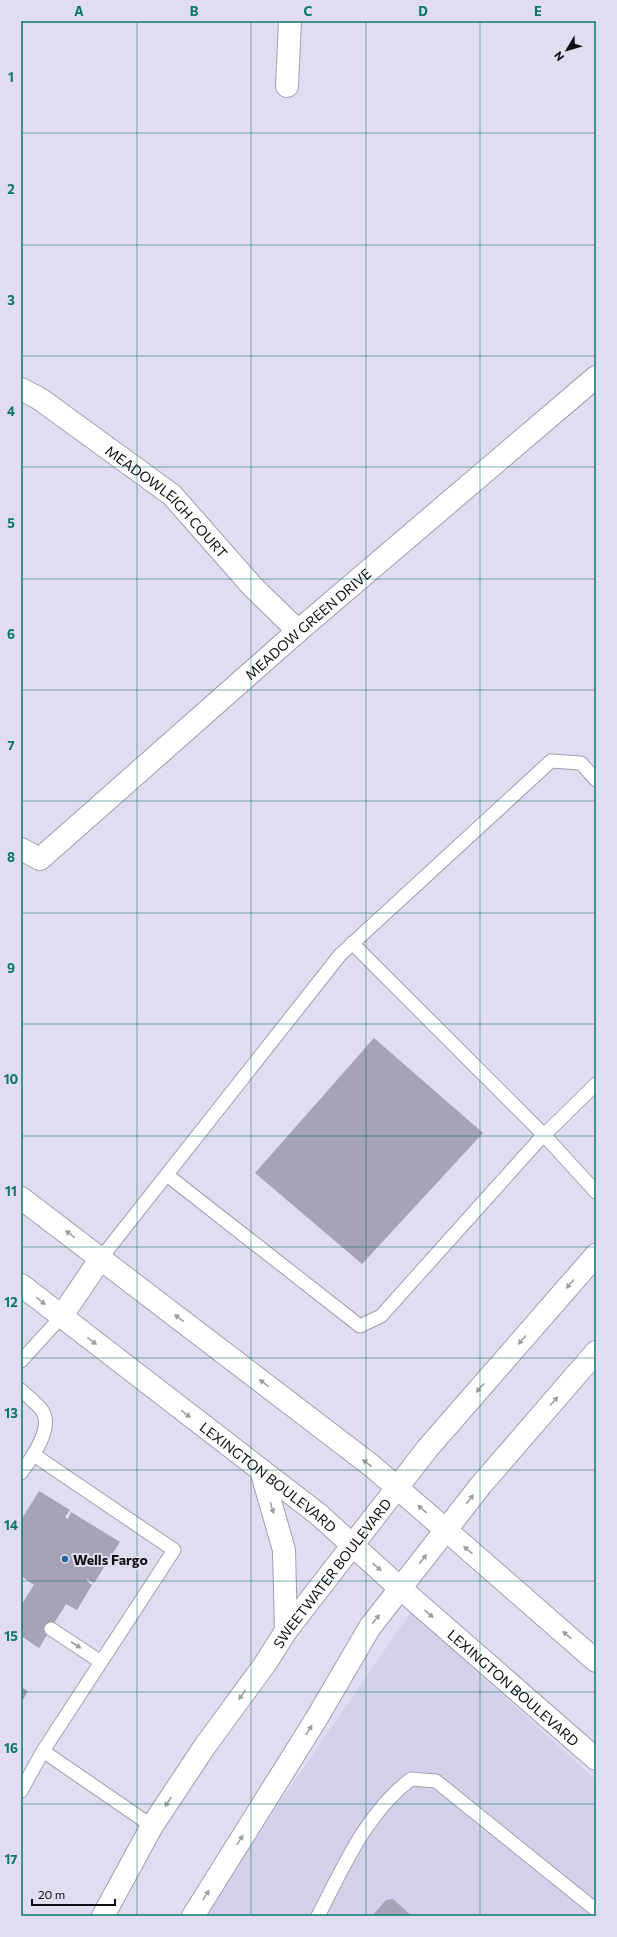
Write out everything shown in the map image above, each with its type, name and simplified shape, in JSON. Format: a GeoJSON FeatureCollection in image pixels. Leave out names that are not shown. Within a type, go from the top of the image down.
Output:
{"type":"FeatureCollection","features":[{"type":"Feature","properties":{"kind":"main road"},"geometry":{"type":"LineString","coordinates":[[287,86],[290,21]]}},
{"type":"Feature","properties":{"kind":"main road","name":"MEADOW GREEN DRIVE"},"geometry":{"type":"LineString","coordinates":[[21,849],[40,859],[298,631],[596,377]]}},
{"type":"Feature","properties":{"kind":"main road","name":"MEADOWLEIGH COURT"},"geometry":{"type":"LineString","coordinates":[[21,389],[40,399],[172,495],[252,586],[298,631]]}},
{"type":"Feature","properties":{"kind":"main road"},"geometry":{"type":"LineString","coordinates":[[21,1198],[366,1462],[596,1660]]}},
{"type":"Feature","properties":{"kind":"main road","name":"SWEETWATER BOULEVARD"},"geometry":{"type":"LineString","coordinates":[[106,1911],[152,1826],[205,1746],[265,1664],[286,1631],[427,1449],[596,1255]]}},
{"type":"Feature","properties":{"kind":"main road"},"geometry":{"type":"LineString","coordinates":[[61,1317],[101,1258]]}},
{"type":"Feature","properties":{"kind":"main road","name":"LEXINGTON BOULEVARD"},"geometry":{"type":"LineString","coordinates":[[21,1285],[318,1514],[400,1588],[596,1759]]}},
{"type":"Feature","properties":{"kind":"main road"},"geometry":{"type":"LineString","coordinates":[[193,1916],[314,1721],[370,1626],[481,1485],[596,1352]]}},
{"type":"Feature","properties":{"kind":"main road"},"geometry":{"type":"LineString","coordinates":[[260,1470],[284,1550],[286,1631]]}},
{"type":"Feature","properties":{"kind":"lane"},"geometry":{"type":"LineString","coordinates":[[101,1258],[340,955],[352,943],[551,761],[581,763],[596,780]]}},
{"type":"Feature","properties":{"kind":"lane"},"geometry":{"type":"LineString","coordinates":[[352,943],[544,1135],[596,1192]]}},
{"type":"Feature","properties":{"kind":"lane"},"geometry":{"type":"LineString","coordinates":[[166,1175],[360,1326],[381,1316],[544,1135],[596,1084]]}},
{"type":"Feature","properties":{"kind":"lane"},"geometry":{"type":"LineString","coordinates":[[21,1361],[61,1317]]}},
{"type":"Feature","properties":{"kind":"lane"},"geometry":{"type":"LineString","coordinates":[[21,1390],[44,1413],[46,1428],[34,1455],[21,1473]]}},
{"type":"Feature","properties":{"kind":"lane"},"geometry":{"type":"LineString","coordinates":[[21,1791],[43,1751],[174,1550],[34,1455]]}},
{"type":"Feature","properties":{"kind":"lane"},"geometry":{"type":"LineString","coordinates":[[51,1629],[102,1662]]}},
{"type":"Feature","properties":{"kind":"lane"},"geometry":{"type":"LineString","coordinates":[[43,1751],[152,1826]]}},
{"type":"Feature","properties":{"kind":"lane"},"geometry":{"type":"LineString","coordinates":[[318,1916],[361,1836],[386,1801],[412,1780],[436,1781],[596,1910]]}},
{"type":"Feature","properties":{"kind":"shaded area"},"geometry":{"type":"Polygon","coordinates":[[[411,1612],[596,1780],[596,1916],[207,1916],[228,1877],[411,1612]]]}},
{"type":"Feature","properties":{"kind":"building"},"geometry":{"type":"Polygon","coordinates":[[[374,1038],[483,1133],[362,1264],[255,1173],[374,1038]]]}},
{"type":"Feature","properties":{"kind":"building","name":"Wells Fargo"},"geometry":{"type":"Polygon","coordinates":[[[39,1491],[70,1510],[65,1517],[68,1519],[71,1512],[120,1542],[94,1583],[87,1579],[87,1581],[92,1585],[77,1610],[66,1604],[39,1648],[21,1636],[21,1605],[34,1585],[21,1576],[21,1520],[39,1491]]]}},
{"type":"Feature","properties":{"kind":"building"},"geometry":{"type":"Polygon","coordinates":[[[21,1687],[28,1691],[21,1703],[21,1687]]]}},
{"type":"Feature","properties":{"kind":"building"},"geometry":{"type":"Polygon","coordinates":[[[393,1899],[412,1916],[372,1916],[386,1900],[393,1899]]]}},
{"type":"Feature","properties":{"kind":"place","name":"Wells Fargo"},"geometry":{"type":"Point","coordinates":[65,1559]}}]}
